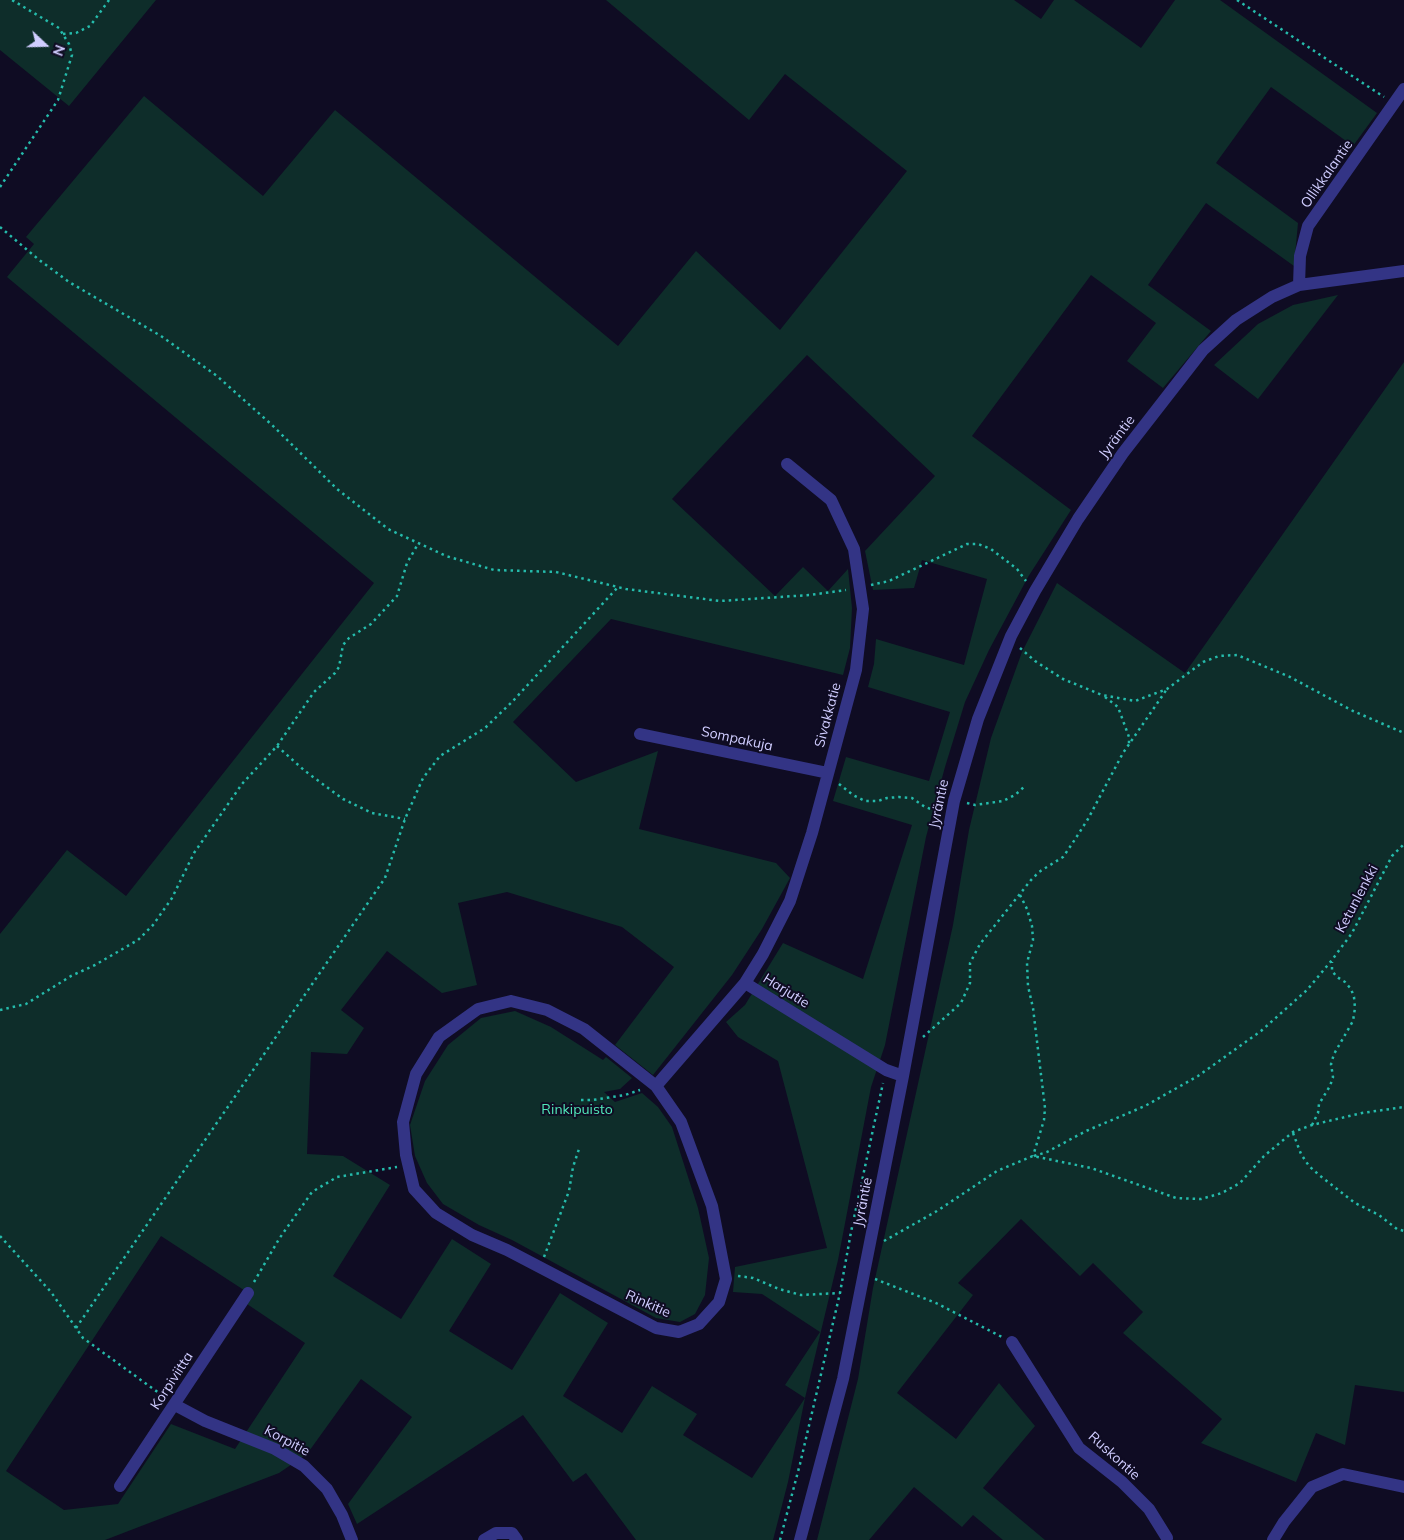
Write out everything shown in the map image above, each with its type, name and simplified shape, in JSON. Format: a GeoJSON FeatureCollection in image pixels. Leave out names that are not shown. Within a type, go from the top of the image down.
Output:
{"type":"FeatureCollection","features":[{"type":"Feature","properties":{"kind":"street","name":"Ollikkalantie"},"geometry":{"type":"LineString","coordinates":[[1299,285],[1300,256],[1308,226],[1404,89]]}},
{"type":"Feature","properties":{"kind":"street","name":"Jyräntie"},"geometry":{"type":"LineString","coordinates":[[800,1540],[843,1379],[908,1050],[954,800],[978,719],[1011,636],[1035,591],[1078,519],[1122,453],[1203,350],[1236,320],[1272,297],[1299,285],[1404,271]]}},
{"type":"Feature","properties":{"kind":"street","name":"Sivakkatie"},"geometry":{"type":"LineString","coordinates":[[745,983],[763,954],[790,901],[812,833],[856,670],[863,609],[854,549],[831,500],[787,464]]}},
{"type":"Feature","properties":{"kind":"street","name":"Sompakuja"},"geometry":{"type":"LineString","coordinates":[[640,734],[827,776]]}},
{"type":"Feature","properties":{"kind":"street","name":"Harjutie"},"geometry":{"type":"LineString","coordinates":[[654,1085],[745,983],[886,1070],[903,1076]]}},
{"type":"Feature","properties":{"kind":"street","name":"Rinkitie"},"geometry":{"type":"LineString","coordinates":[[511,1001],[547,1010],[584,1029],[654,1085],[680,1122],[712,1206],[726,1278],[719,1302],[699,1324],[680,1332],[656,1328],[507,1250],[472,1235],[436,1213],[414,1189],[408,1165],[403,1122],[416,1074],[439,1037],[478,1009],[511,1001]]}},
{"type":"Feature","properties":{"kind":"street","name":"Korpiviitta"},"geometry":{"type":"LineString","coordinates":[[120,1486],[248,1292]]}},
{"type":"Feature","properties":{"kind":"street","name":"Ruskontie"},"geometry":{"type":"LineString","coordinates":[[1012,1342],[1080,1448],[1122,1482],[1149,1509],[1168,1539]]}},
{"type":"Feature","properties":{"kind":"street","name":"Korpitie"},"geometry":{"type":"LineString","coordinates":[[175,1405],[205,1421],[275,1449],[304,1466],[327,1489],[342,1515],[352,1540]]}},
{"type":"Feature","properties":{"kind":"street"},"geometry":{"type":"LineString","coordinates":[[1273,1540],[1284,1522],[1312,1488],[1343,1474],[1404,1487]]}},
{"type":"Feature","properties":{"kind":"street"},"geometry":{"type":"LineString","coordinates":[[484,1540],[496,1532],[512,1533],[517,1540]]}},
{"type":"Feature","properties":{"kind":"path"},"geometry":{"type":"LineString","coordinates":[[0,187],[58,100],[72,56],[70,44],[59,28],[12,0]]}},
{"type":"Feature","properties":{"kind":"path"},"geometry":{"type":"LineString","coordinates":[[64,34],[76,32],[90,26],[109,0]]}},
{"type":"Feature","properties":{"kind":"path"},"geometry":{"type":"LineString","coordinates":[[1237,0],[1394,104]]}},
{"type":"Feature","properties":{"kind":"path"},"geometry":{"type":"LineString","coordinates":[[0,227],[69,282],[161,336],[217,376],[272,425],[337,489],[388,529],[446,556],[494,570],[556,572],[618,587],[720,601],[810,595],[860,588],[889,581],[967,544],[978,544],[1001,555],[1017,569],[1035,591]]}},
{"type":"Feature","properties":{"kind":"path"},"geometry":{"type":"LineString","coordinates":[[0,1010],[26,1004],[71,976],[95,965],[138,940],[153,925],[172,898],[194,853],[242,784],[277,746],[314,692],[335,673],[339,667],[343,645],[349,638],[371,624],[397,596],[407,563],[418,544]]}},
{"type":"Feature","properties":{"kind":"path"},"geometry":{"type":"LineString","coordinates":[[76,1328],[385,878],[405,819],[423,778],[440,756],[492,722],[618,587]]}},
{"type":"Feature","properties":{"kind":"path"},"geometry":{"type":"LineString","coordinates":[[1011,636],[1016,644],[1035,661],[1063,679],[1112,701],[1118,707],[1129,737],[1129,746]]}},
{"type":"Feature","properties":{"kind":"path"},"geometry":{"type":"LineString","coordinates":[[1102,695],[1136,701],[1167,689],[1203,662],[1219,656],[1237,655],[1290,676],[1353,712],[1404,733]]}},
{"type":"Feature","properties":{"kind":"path"},"geometry":{"type":"LineString","coordinates":[[908,1050],[961,1003],[970,983],[970,963],[980,944],[1039,872],[1063,856],[1072,844],[1129,746],[1167,689]]}},
{"type":"Feature","properties":{"kind":"path"},"geometry":{"type":"LineString","coordinates":[[277,746],[305,771],[343,799],[372,813],[405,819]]}},
{"type":"Feature","properties":{"kind":"path"},"geometry":{"type":"LineString","coordinates":[[827,776],[853,795],[865,800],[878,801],[886,798],[912,798],[925,807],[952,815]]}},
{"type":"Feature","properties":{"kind":"path"},"geometry":{"type":"LineString","coordinates":[[954,800],[974,805],[1003,801],[1025,786]]}},
{"type":"Feature","properties":{"kind":"path","name":"Ketunlenkki"},"geometry":{"type":"LineString","coordinates":[[869,1252],[997,1171],[1047,1152],[1086,1131],[1145,1106],[1198,1076],[1261,1031],[1307,990],[1332,960],[1352,933],[1392,856],[1404,844]]}},
{"type":"Feature","properties":{"kind":"path"},"geometry":{"type":"LineString","coordinates":[[1020,895],[1027,908],[1032,926],[1033,940],[1027,963],[1028,986],[1033,1008],[1045,1108],[1044,1120],[1033,1156],[1092,1168],[1176,1198],[1201,1198],[1222,1193],[1240,1183],[1264,1156],[1292,1132],[1312,1125],[1362,1113],[1404,1107]]}},
{"type":"Feature","properties":{"kind":"path"},"geometry":{"type":"LineString","coordinates":[[1312,1125],[1318,1112],[1319,1104],[1330,1086],[1333,1076],[1331,1064],[1334,1054],[1353,1021],[1354,997],[1351,988],[1337,977],[1332,970],[1332,960]]}},
{"type":"Feature","properties":{"kind":"path"},"geometry":{"type":"LineString","coordinates":[[780,1540],[840,1294],[851,1232],[886,1070]]}},
{"type":"Feature","properties":{"kind":"path"},"geometry":{"type":"LineString","coordinates":[[581,1100],[625,1095],[654,1085]]}},
{"type":"Feature","properties":{"kind":"path"},"geometry":{"type":"LineString","coordinates":[[1292,1132],[1301,1154],[1309,1166],[1319,1175],[1355,1203],[1404,1231]]}},
{"type":"Feature","properties":{"kind":"path"},"geometry":{"type":"LineString","coordinates":[[539,1267],[569,1190],[573,1166],[579,1149]]}},
{"type":"Feature","properties":{"kind":"path"},"geometry":{"type":"LineString","coordinates":[[248,1292],[279,1239],[312,1192],[337,1177],[408,1165]]}},
{"type":"Feature","properties":{"kind":"path"},"geometry":{"type":"LineString","coordinates":[[0,1236],[52,1292],[83,1338],[175,1405]]}},
{"type":"Feature","properties":{"kind":"path"},"geometry":{"type":"LineString","coordinates":[[726,1278],[734,1276],[753,1278],[779,1289],[801,1295],[840,1294]]}},
{"type":"Feature","properties":{"kind":"path"},"geometry":{"type":"LineString","coordinates":[[864,1276],[936,1303],[1012,1342]]}},
{"type":"Feature","properties":{"kind":"green space"},"geometry":{"type":"Polygon","coordinates":[[[0,0],[156,0],[69,106],[0,50],[0,0]]]}},
{"type":"Feature","properties":{"kind":"green space"},"geometry":{"type":"Polygon","coordinates":[[[606,0],[1014,0],[1041,19],[1054,0],[1074,0],[1141,48],[1175,0],[1220,0],[1377,113],[1353,146],[1271,87],[1216,163],[1298,223],[1294,266],[1206,203],[1148,285],[1211,331],[1163,388],[1127,361],[1156,323],[1091,275],[972,436],[1071,510],[1028,577],[989,650],[965,702],[945,767],[926,837],[885,1045],[871,1087],[838,1260],[773,1540],[636,1540],[586,1473],[573,1482],[523,1415],[357,1524],[348,1504],[412,1417],[361,1379],[307,1454],[279,1473],[105,1540],[0,1540],[0,934],[67,850],[126,896],[374,583],[7,277],[34,244],[26,237],[144,96],[263,196],[335,110],[618,346],[696,251],[780,330],[907,171],[785,74],[749,120],[606,0]],[[807,355],[672,499],[775,596],[803,567],[828,591],[848,569],[852,608],[850,648],[843,675],[611,619],[513,722],[576,782],[658,751],[639,829],[776,863],[790,878],[762,929],[732,975],[653,1075],[615,1045],[674,967],[622,927],[507,892],[458,903],[477,985],[442,993],[387,951],[341,1010],[364,1028],[347,1054],[311,1052],[307,1154],[343,1156],[390,1185],[333,1276],[401,1319],[452,1239],[491,1264],[449,1331],[512,1370],[560,1293],[608,1323],[563,1396],[622,1433],[652,1386],[697,1414],[683,1435],[752,1478],[805,1398],[785,1385],[820,1332],[762,1294],[733,1292],[735,1267],[827,1248],[778,1061],[738,1037],[726,1022],[745,1005],[783,943],[863,979],[912,825],[833,801],[846,757],[929,781],[950,712],[868,687],[874,664],[876,639],[964,665],[987,579],[922,560],[914,588],[873,590],[865,551],[935,476],[807,355]],[[161,1236],[6,1471],[64,1510],[118,1504],[171,1424],[235,1449],[305,1343],[247,1304],[253,1296],[161,1236]]]}},
{"type":"Feature","properties":{"kind":"green space"},"geometry":{"type":"Polygon","coordinates":[[[1338,295],[1258,399],[1214,365],[1258,324],[1293,305],[1338,295]]]}},
{"type":"Feature","properties":{"kind":"green space"},"geometry":{"type":"Polygon","coordinates":[[[1404,362],[1404,1392],[1355,1385],[1345,1445],[1316,1433],[1296,1482],[1201,1443],[1222,1419],[1123,1333],[1143,1312],[1093,1263],[1080,1276],[1021,1219],[958,1283],[973,1295],[897,1393],[956,1439],[999,1383],[1035,1426],[983,1488],[1045,1540],[1003,1540],[973,1515],[962,1527],[914,1487],[869,1540],[817,1540],[858,1379],[873,1288],[953,925],[969,830],[991,738],[1022,652],[1057,583],[1185,673],[1404,362]]]}},
{"type":"Feature","properties":{"kind":"green space","name":"Rinkipuisto"},"geometry":{"type":"Polygon","coordinates":[[[515,1011],[551,1027],[603,1060],[606,1057],[632,1078],[620,1089],[604,1092],[615,1102],[642,1093],[658,1107],[672,1127],[698,1208],[709,1258],[705,1295],[695,1314],[680,1322],[656,1318],[512,1240],[479,1225],[443,1204],[427,1183],[415,1156],[410,1125],[425,1081],[448,1045],[481,1018],[515,1011]]]}}]}
